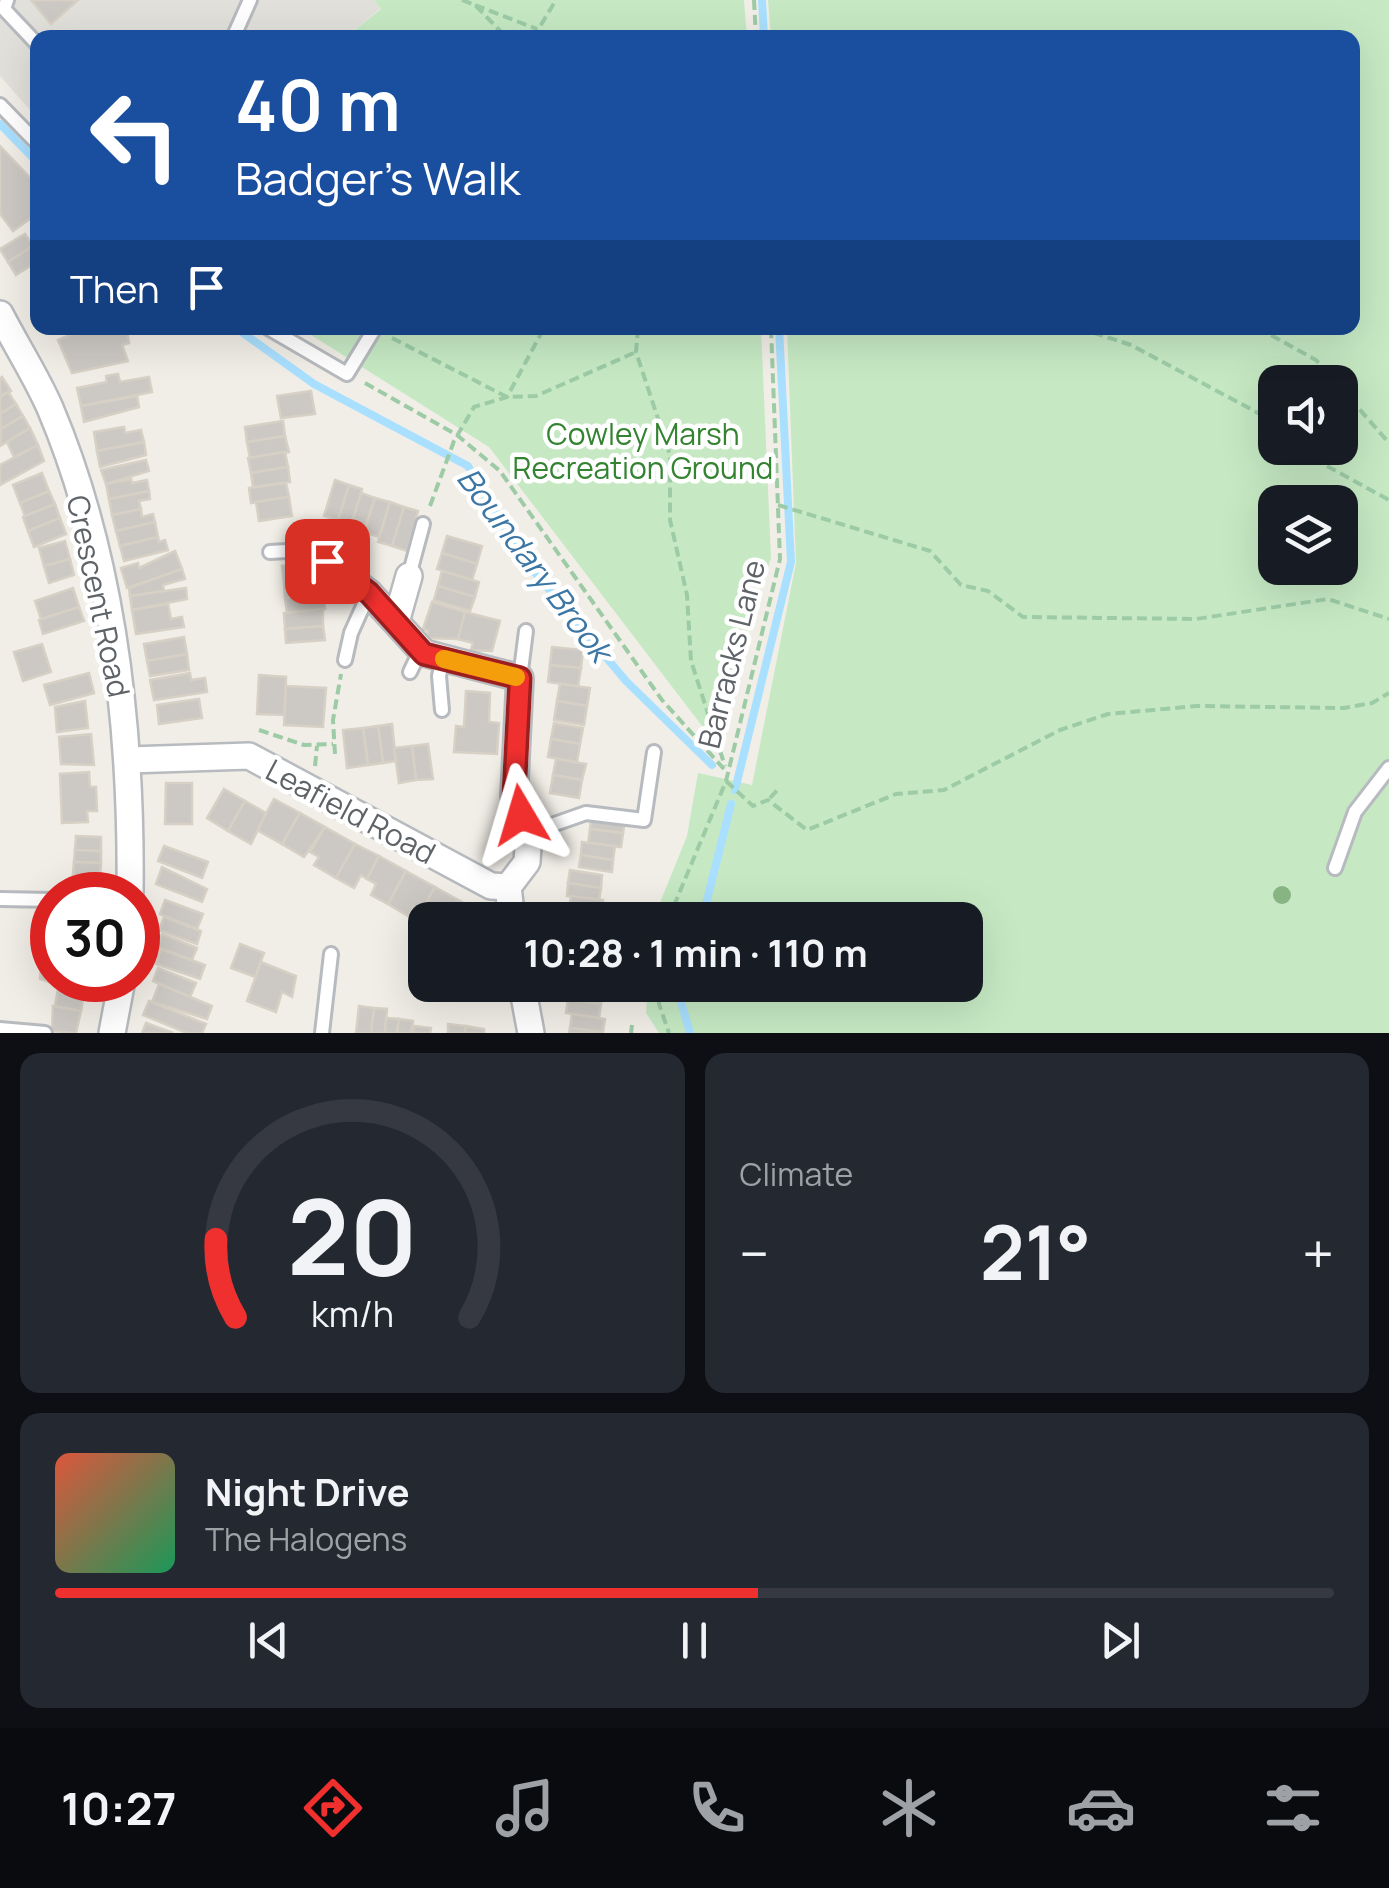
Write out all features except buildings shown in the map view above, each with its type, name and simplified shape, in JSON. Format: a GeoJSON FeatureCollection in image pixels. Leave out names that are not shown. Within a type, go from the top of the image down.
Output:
{"type":"FeatureCollection","features":[{"type":"Feature","properties":{"kind":"street","name":"Crescent Road"},"geometry":{"type":"LineString","coordinates":[[0,314],[50,408],[80,498],[111,628],[130,760],[130,872]]}},
{"type":"Feature","properties":{"kind":"street"},"geometry":{"type":"LineString","coordinates":[[327,561],[369,593],[424,660],[520,678],[514,796],[529,834],[527,862],[508,887],[510,902]]}},
{"type":"Feature","properties":{"kind":"street"},"geometry":{"type":"LineString","coordinates":[[396,622],[409,576]]}},
{"type":"Feature","properties":{"kind":"street","name":"Leafield Road"},"geometry":{"type":"LineString","coordinates":[[130,760],[249,756],[491,886],[508,887]]}},
{"type":"Feature","properties":{"kind":"street"},"geometry":{"type":"LineString","coordinates":[[112,1033],[118,1002]]}},
{"type":"Feature","properties":{"kind":"street"},"geometry":{"type":"LineString","coordinates":[[525,1002],[531,1033]]}},
{"type":"Feature","properties":{"kind":"lane"},"geometry":{"type":"LineString","coordinates":[[7,0],[4,9],[30,37]]}},
{"type":"Feature","properties":{"kind":"lane"},"geometry":{"type":"LineString","coordinates":[[238,30],[251,6],[250,0]]}},
{"type":"Feature","properties":{"kind":"lane"},"geometry":{"type":"LineString","coordinates":[[0,105],[30,136]]}},
{"type":"Feature","properties":{"kind":"lane"},"geometry":{"type":"LineString","coordinates":[[280,335],[348,374],[370,335]]}},
{"type":"Feature","properties":{"kind":"lane"},"geometry":{"type":"LineString","coordinates":[[409,576],[423,524]]}},
{"type":"Feature","properties":{"kind":"lane"},"geometry":{"type":"LineString","coordinates":[[270,552],[287,551],[327,561]]}},
{"type":"Feature","properties":{"kind":"lane"},"geometry":{"type":"LineString","coordinates":[[345,660],[350,634],[369,593]]}},
{"type":"Feature","properties":{"kind":"lane"},"geometry":{"type":"LineString","coordinates":[[520,678],[526,631]]}},
{"type":"Feature","properties":{"kind":"lane"},"geometry":{"type":"LineString","coordinates":[[424,660],[439,676],[442,710]]}},
{"type":"Feature","properties":{"kind":"lane"},"geometry":{"type":"LineString","coordinates":[[529,834],[586,813],[644,820],[654,752]]}},
{"type":"Feature","properties":{"kind":"lane"},"geometry":{"type":"LineString","coordinates":[[1335,868],[1355,812],[1389,768]]}},
{"type":"Feature","properties":{"kind":"lane"},"geometry":{"type":"LineString","coordinates":[[0,899],[30,900]]}},
{"type":"Feature","properties":{"kind":"lane"},"geometry":{"type":"LineString","coordinates":[[322,1033],[331,954]]}},
{"type":"Feature","properties":{"kind":"lane"},"geometry":{"type":"LineString","coordinates":[[0,1029],[44,1033]]}},
{"type":"Feature","properties":{"kind":"path"},"geometry":{"type":"LineString","coordinates":[[462,0],[537,30],[556,0]]}},
{"type":"Feature","properties":{"kind":"path"},"geometry":{"type":"LineString","coordinates":[[754,0],[756,30]]}},
{"type":"Feature","properties":{"kind":"path"},"geometry":{"type":"LineString","coordinates":[[474,5],[498,30]]}},
{"type":"Feature","properties":{"kind":"path"},"geometry":{"type":"LineString","coordinates":[[388,335],[508,397]]}},
{"type":"Feature","properties":{"kind":"path"},"geometry":{"type":"LineString","coordinates":[[508,397],[540,335]]}},
{"type":"Feature","properties":{"kind":"path"},"geometry":{"type":"LineString","coordinates":[[637,335],[636,352],[670,455],[670,520],[686,595],[692,661],[726,771]]}},
{"type":"Feature","properties":{"kind":"path","name":"Barracks Lane"},"geometry":{"type":"LineString","coordinates":[[676,902],[726,781],[780,559],[771,335]]}},
{"type":"Feature","properties":{"kind":"path"},"geometry":{"type":"LineString","coordinates":[[1099,335],[1144,351],[1258,413]]}},
{"type":"Feature","properties":{"kind":"path"},"geometry":{"type":"LineString","coordinates":[[1271,335],[1320,365]]}},
{"type":"Feature","properties":{"kind":"path"},"geometry":{"type":"LineString","coordinates":[[423,524],[455,438],[474,407],[508,397],[536,396],[636,352]]}},
{"type":"Feature","properties":{"kind":"path"},"geometry":{"type":"LineString","coordinates":[[348,374],[455,438],[500,471],[662,700],[726,771]]}},
{"type":"Feature","properties":{"kind":"path"},"geometry":{"type":"LineString","coordinates":[[1358,408],[1389,443]]}},
{"type":"Feature","properties":{"kind":"path"},"geometry":{"type":"LineString","coordinates":[[1325,465],[1389,500]]}},
{"type":"Feature","properties":{"kind":"path"},"geometry":{"type":"LineString","coordinates":[[778,506],[930,551],[961,585],[988,591],[1023,617],[1196,619],[1328,599],[1389,620]]}},
{"type":"Feature","properties":{"kind":"path"},"geometry":{"type":"LineString","coordinates":[[335,754],[336,698],[345,660]]}},
{"type":"Feature","properties":{"kind":"path"},"geometry":{"type":"LineString","coordinates":[[768,800],[807,830],[896,794],[944,790],[1060,730],[1108,714],[1198,706],[1344,708],[1372,703],[1389,693]]}},
{"type":"Feature","properties":{"kind":"path"},"geometry":{"type":"LineString","coordinates":[[258,730],[317,746],[333,744]]}},
{"type":"Feature","properties":{"kind":"path"},"geometry":{"type":"LineString","coordinates":[[315,769],[317,746]]}},
{"type":"Feature","properties":{"kind":"path"},"geometry":{"type":"LineString","coordinates":[[726,781],[753,806],[768,800],[780,788]]}},
{"type":"Feature","properties":{"kind":"path"},"geometry":{"type":"LineString","coordinates":[[659,1002],[669,1033]]}},
{"type":"Feature","properties":{"kind":"shaded area"},"geometry":{"type":"Polygon","coordinates":[[[0,0],[374,0],[381,8],[354,30],[30,30],[30,110],[0,76],[0,0]]]}},
{"type":"Feature","properties":{"kind":"green space"},"geometry":{"type":"Polygon","coordinates":[[[374,0],[744,0],[746,30],[355,30],[381,9],[374,0]]]}},
{"type":"Feature","properties":{"kind":"green space"},"geometry":{"type":"Polygon","coordinates":[[[768,0],[1389,0],[1389,1033],[659,1033],[646,1013],[647,1002],[983,1002],[983,902],[660,902],[687,836],[698,773],[752,785],[796,563],[787,335],[1360,335],[1360,30],[770,30],[768,0]]]}},
{"type":"Feature","properties":{"kind":"green space","name":"Cowley Marsh Recreation Ground"},"geometry":{"type":"Polygon","coordinates":[[[311,335],[761,335],[771,558],[712,739],[489,447],[311,335]]]}},
{"type":"Feature","properties":{"kind":"waterway"},"geometry":{"type":"LineString","coordinates":[[762,0],[764,30]]}},
{"type":"Feature","properties":{"kind":"waterway","name":"Boundary Brook"},"geometry":{"type":"LineString","coordinates":[[0,124],[30,155]]}},
{"type":"Feature","properties":{"kind":"waterway","name":"Boundary Brook"},"geometry":{"type":"LineString","coordinates":[[246,335],[314,384],[468,466],[521,556],[626,681],[712,765]]}},
{"type":"Feature","properties":{"kind":"waterway"},"geometry":{"type":"LineString","coordinates":[[735,790],[791,562],[779,335]]}},
{"type":"Feature","properties":{"kind":"waterway","name":"Boundary Brook"},"geometry":{"type":"LineString","coordinates":[[706,902],[731,804]]}},
{"type":"Feature","properties":{"kind":"waterway","name":"Boundary Brook"},"geometry":{"type":"LineString","coordinates":[[681,1002],[690,1033]]}},
{"type":"Feature","properties":{"kind":"slow traffic"},"geometry":{"type":"LineString","coordinates":[[444,659],[516,677]]}},
{"type":"Feature","properties":{"kind":"route"},"geometry":{"type":"LineString","coordinates":[[327,561],[369,593],[424,654],[520,678],[514,796],[521,815]]}}]}
